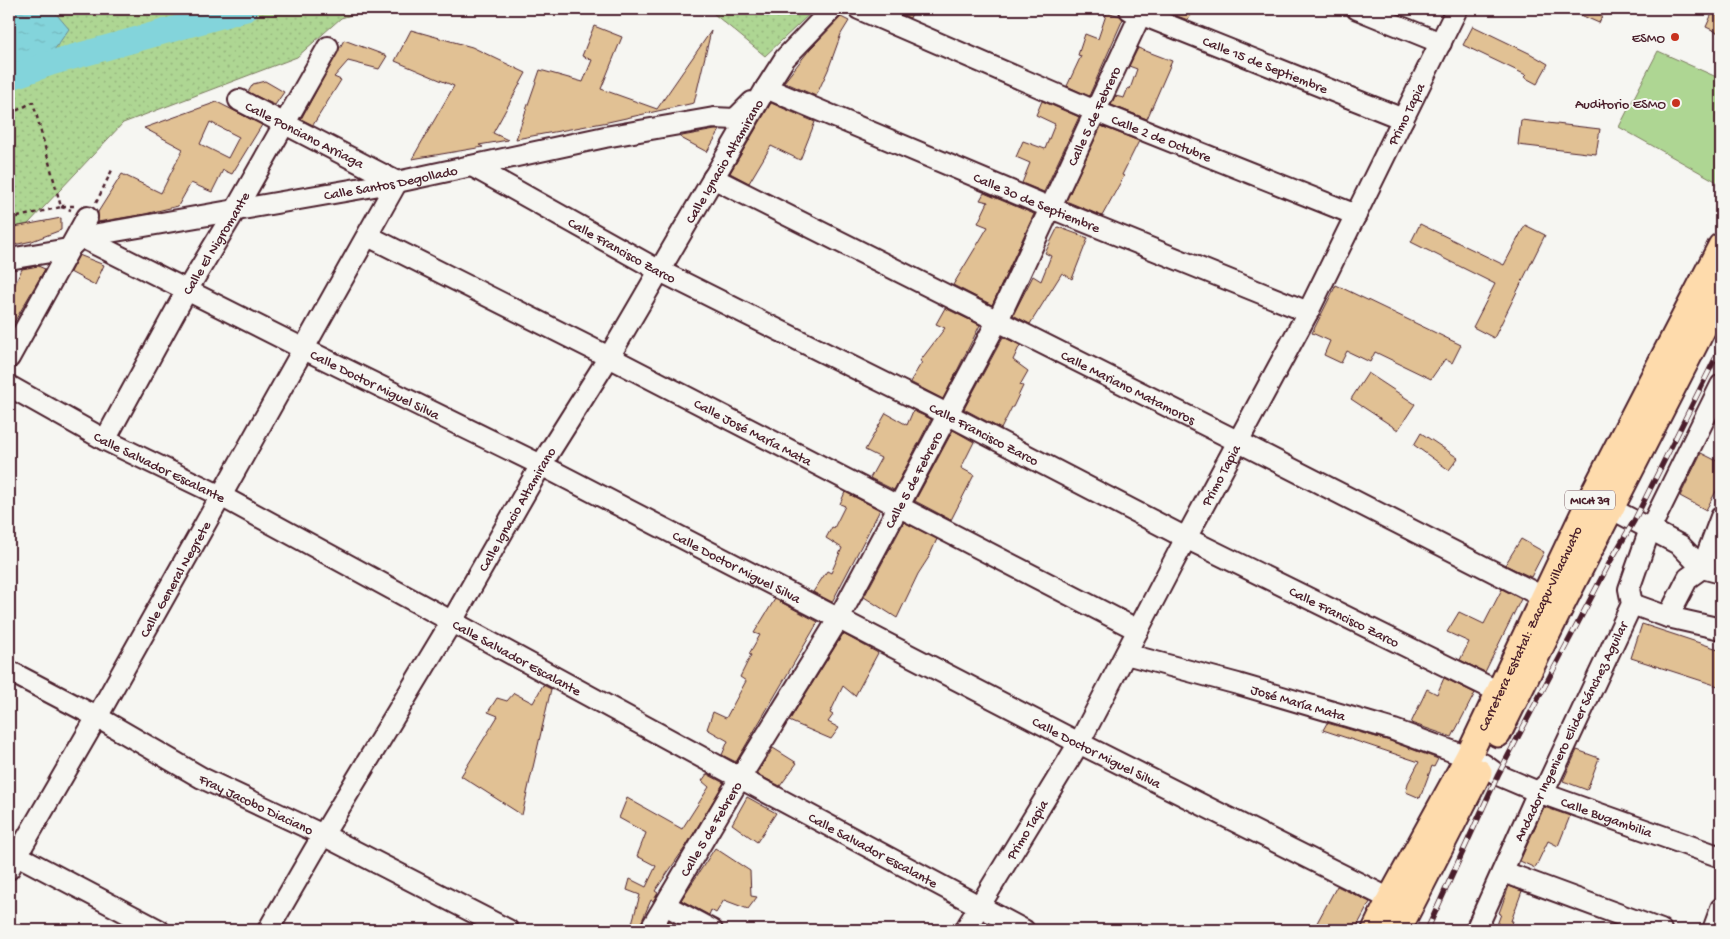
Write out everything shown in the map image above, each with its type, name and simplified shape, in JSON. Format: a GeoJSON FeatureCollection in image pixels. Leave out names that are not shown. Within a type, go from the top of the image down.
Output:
{"type":"FeatureCollection","features":[{"type":"Feature","properties":{"kind":"main road","name":"Carretera Estatal: Zacapu-Villachuato"},"geometry":{"type":"LineString","coordinates":[[1375,930],[1390,899],[1475,761],[1499,692],[1551,603],[1589,502],[1721,246]]}},
{"type":"Feature","properties":{"kind":"main road","name":"MICH 39"},"geometry":{"type":"LineString","coordinates":[[1398,930],[1475,761],[1551,603],[1610,508],[1721,293]]}},
{"type":"Feature","properties":{"kind":"street","name":"Calle Ignacio Altamirano"},"geometry":{"type":"LineString","coordinates":[[268,930],[452,621],[541,465],[608,357],[713,178],[736,128],[766,88],[785,58],[832,9]]}},
{"type":"Feature","properties":{"kind":"street","name":"Calle 2 de Octubre"},"geometry":{"type":"LineString","coordinates":[[858,9],[1095,111],[1356,215]]}},
{"type":"Feature","properties":{"kind":"street"},"geometry":{"type":"LineString","coordinates":[[1357,9],[1441,43]]}},
{"type":"Feature","properties":{"kind":"street","name":"Primo Tapia"},"geometry":{"type":"LineString","coordinates":[[965,930],[1079,743],[1186,538],[1308,312],[1457,9]]}},
{"type":"Feature","properties":{"kind":"street","name":"Calle 5 de Febrero"},"geometry":{"type":"LineString","coordinates":[[650,930],[666,906],[740,778],[839,618],[998,320],[1095,111],[1137,10]]}},
{"type":"Feature","properties":{"kind":"street","name":"Calle 15 de Septiembre"},"geometry":{"type":"LineString","coordinates":[[1137,10],[1403,120]]}},
{"type":"Feature","properties":{"kind":"street","name":"Calle El Nigromante"},"geometry":{"type":"LineString","coordinates":[[105,440],[187,290],[236,209],[328,47]]}},
{"type":"Feature","properties":{"kind":"street","name":"Calle 30 de Septiembre"},"geometry":{"type":"LineString","coordinates":[[766,88],[1050,208],[1308,312]]}},
{"type":"Feature","properties":{"kind":"street","name":"Calle Ponciano Arriaga"},"geometry":{"type":"LineString","coordinates":[[239,100],[397,182]]}},
{"type":"Feature","properties":{"kind":"street","name":"Calle Santos Degollado"},"geometry":{"type":"LineString","coordinates":[[9,259],[74,243],[236,209],[397,182],[605,137],[714,118],[736,128]]}},
{"type":"Feature","properties":{"kind":"street","name":"Calle Francisco Zarco"},"geometry":{"type":"LineString","coordinates":[[472,166],[658,270],[947,414],[1186,538],[1499,692]]}},
{"type":"Feature","properties":{"kind":"street","name":"Calle Mariano Matamoros"},"geometry":{"type":"LineString","coordinates":[[713,178],[1239,442],[1551,603]]}},
{"type":"Feature","properties":{"kind":"street","name":"Calle General Negrete"},"geometry":{"type":"LineString","coordinates":[[11,858],[97,717],[397,182]]}},
{"type":"Feature","properties":{"kind":"street"},"geometry":{"type":"LineString","coordinates":[[9,358],[87,217]]}},
{"type":"Feature","properties":{"kind":"street","name":"Calle José María Mata"},"geometry":{"type":"LineString","coordinates":[[368,236],[608,357],[1138,630]]}},
{"type":"Feature","properties":{"kind":"street","name":"Calle Doctor Miguel Silva"},"geometry":{"type":"LineString","coordinates":[[74,243],[187,290],[304,350],[541,465],[1079,743],[1390,899]]}},
{"type":"Feature","properties":{"kind":"street","name":"Andador Ingeniero Elider Sánchez Aguilar"},"geometry":{"type":"LineString","coordinates":[[1476,930],[1504,872],[1538,792],[1548,783],[1632,604],[1629,589],[1650,529],[1721,385]]}},
{"type":"Feature","properties":{"kind":"street","name":"Calle Salvador Escalante"},"geometry":{"type":"LineString","coordinates":[[9,386],[105,440],[221,496],[1024,930]]}},
{"type":"Feature","properties":{"kind":"street"},"geometry":{"type":"LineString","coordinates":[[1610,508],[1680,544],[1715,571]]}},
{"type":"Feature","properties":{"kind":"street"},"geometry":{"type":"LineString","coordinates":[[1715,571],[1721,516]]}},
{"type":"Feature","properties":{"kind":"street"},"geometry":{"type":"LineString","coordinates":[[1668,617],[1688,578],[1715,571]]}},
{"type":"Feature","properties":{"kind":"street"},"geometry":{"type":"LineString","coordinates":[[1632,604],[1668,617],[1721,629]]}},
{"type":"Feature","properties":{"kind":"street","name":"José María Mata"},"geometry":{"type":"LineString","coordinates":[[1126,654],[1238,684],[1394,730],[1475,761]]}},
{"type":"Feature","properties":{"kind":"street","name":"Fray Jacobo Diaciano"},"geometry":{"type":"LineString","coordinates":[[9,671],[97,717],[202,778],[323,836],[508,930]]}},
{"type":"Feature","properties":{"kind":"street","name":"Calle Bugambilia"},"geometry":{"type":"LineString","coordinates":[[1475,761],[1498,775],[1538,792],[1721,857]]}},
{"type":"Feature","properties":{"kind":"street"},"geometry":{"type":"LineString","coordinates":[[11,858],[159,930]]}},
{"type":"Feature","properties":{"kind":"street"},"geometry":{"type":"LineString","coordinates":[[1504,872],[1661,930]]}},
{"type":"Feature","properties":{"kind":"street"},"geometry":{"type":"LineString","coordinates":[[666,906],[712,930]]}},
{"type":"Feature","properties":{"kind":"street"},"geometry":{"type":"LineString","coordinates":[[1713,930],[1721,908]]}},
{"type":"Feature","properties":{"kind":"path"},"geometry":{"type":"LineString","coordinates":[[9,112],[18,110],[33,102],[61,207],[9,219]]}},
{"type":"Feature","properties":{"kind":"path"},"geometry":{"type":"LineString","coordinates":[[87,217],[112,170]]}},
{"type":"Feature","properties":{"kind":"green space"},"geometry":{"type":"Polygon","coordinates":[[[9,9],[372,9],[341,18],[297,57],[123,123],[28,224],[9,228],[9,9]]]}},
{"type":"Feature","properties":{"kind":"green space"},"geometry":{"type":"Polygon","coordinates":[[[708,9],[815,9],[765,56],[708,9]]]}},
{"type":"Feature","properties":{"kind":"green space","name":"Auditorio ESMO"},"geometry":{"type":"Polygon","coordinates":[[[1658,51],[1721,79],[1721,178],[1719,183],[1619,127],[1658,51]]]}},
{"type":"Feature","properties":{"kind":"water"},"geometry":{"type":"Polygon","coordinates":[[[9,9],[52,9],[69,29],[52,53],[9,65],[9,9]]]}},
{"type":"Feature","properties":{"kind":"building"},"geometry":{"type":"Polygon","coordinates":[[[888,9],[914,9],[910,18],[888,9]]]}},
{"type":"Feature","properties":{"kind":"building"},"geometry":{"type":"Polygon","coordinates":[[[1159,9],[1195,9],[1188,20],[1159,9]]]}},
{"type":"Feature","properties":{"kind":"building"},"geometry":{"type":"Polygon","coordinates":[[[1567,9],[1605,9],[1599,23],[1567,9]]]}},
{"type":"Feature","properties":{"kind":"building"},"geometry":{"type":"Polygon","coordinates":[[[1714,9],[1721,9],[1721,34],[1706,27],[1714,9]]]}},
{"type":"Feature","properties":{"kind":"building"},"geometry":{"type":"Polygon","coordinates":[[[1107,12],[1120,16],[1123,19],[1089,96],[1067,86],[1081,56],[1078,55],[1085,34],[1098,39],[1107,12]]]}},
{"type":"Feature","properties":{"kind":"building"},"geometry":{"type":"Polygon","coordinates":[[[841,17],[849,21],[841,34],[816,96],[784,82],[810,49],[841,17]]]}},
{"type":"Feature","properties":{"kind":"building"},"geometry":{"type":"Polygon","coordinates":[[[594,26],[622,37],[601,89],[657,109],[711,31],[694,103],[608,122],[516,139],[540,70],[583,82],[592,60],[582,56],[594,26]]]}},
{"type":"Feature","properties":{"kind":"building"},"geometry":{"type":"Polygon","coordinates":[[[1473,26],[1548,64],[1537,84],[1524,77],[1526,75],[1463,45],[1473,26]]]}},
{"type":"Feature","properties":{"kind":"building"},"geometry":{"type":"Polygon","coordinates":[[[411,30],[472,47],[526,73],[493,133],[508,140],[479,145],[483,147],[412,159],[454,86],[395,61],[411,30]]]}},
{"type":"Feature","properties":{"kind":"building"},"geometry":{"type":"Polygon","coordinates":[[[344,40],[387,56],[379,69],[348,61],[334,77],[341,80],[313,125],[301,119],[344,40]]]}},
{"type":"Feature","properties":{"kind":"building"},"geometry":{"type":"Polygon","coordinates":[[[1138,48],[1172,61],[1147,119],[1111,105],[1115,96],[1124,98],[1128,88],[1130,89],[1137,69],[1129,66],[1138,48]]]}},
{"type":"Feature","properties":{"kind":"building"},"geometry":{"type":"Polygon","coordinates":[[[265,81],[284,92],[275,105],[248,92],[253,84],[265,81]]]}},
{"type":"Feature","properties":{"kind":"building"},"geometry":{"type":"Polygon","coordinates":[[[1042,101],[1079,117],[1044,192],[1022,183],[1030,163],[1016,157],[1023,141],[1045,149],[1055,124],[1036,115],[1042,101]]]}},
{"type":"Feature","properties":{"kind":"building"},"geometry":{"type":"Polygon","coordinates":[[[217,102],[262,125],[232,174],[223,170],[212,192],[191,183],[178,206],[98,222],[98,212],[122,174],[161,193],[183,149],[144,128],[217,102]],[[210,122],[200,144],[228,158],[239,137],[210,122]]]}},
{"type":"Feature","properties":{"kind":"building"},"geometry":{"type":"Polygon","coordinates":[[[771,103],[815,122],[800,160],[771,146],[749,183],[730,173],[771,103]]]}},
{"type":"Feature","properties":{"kind":"building"},"geometry":{"type":"Polygon","coordinates":[[[1521,120],[1600,129],[1596,154],[1518,145],[1521,120]]]}},
{"type":"Feature","properties":{"kind":"building"},"geometry":{"type":"Polygon","coordinates":[[[1101,126],[1139,141],[1122,175],[1124,176],[1102,216],[1066,201],[1101,126]]]}},
{"type":"Feature","properties":{"kind":"building"},"geometry":{"type":"Polygon","coordinates":[[[720,130],[707,152],[681,138],[682,136],[720,130]]]}},
{"type":"Feature","properties":{"kind":"building"},"geometry":{"type":"Polygon","coordinates":[[[984,193],[1034,214],[992,305],[953,285],[988,227],[978,223],[988,202],[980,200],[984,193]]]}},
{"type":"Feature","properties":{"kind":"building"},"geometry":{"type":"Polygon","coordinates":[[[61,218],[61,230],[32,241],[9,246],[9,228],[61,218]]]}},
{"type":"Feature","properties":{"kind":"building"},"geometry":{"type":"Polygon","coordinates":[[[1420,224],[1504,265],[1525,225],[1545,235],[1494,338],[1473,327],[1495,284],[1411,242],[1420,224]]]}},
{"type":"Feature","properties":{"kind":"building"},"geometry":{"type":"Polygon","coordinates":[[[1058,227],[1088,238],[1072,279],[1062,273],[1030,324],[1013,315],[1033,276],[1041,281],[1051,256],[1045,253],[1058,227]]]}},
{"type":"Feature","properties":{"kind":"building"},"geometry":{"type":"Polygon","coordinates":[[[79,255],[104,265],[95,285],[70,272],[79,255]]]}},
{"type":"Feature","properties":{"kind":"building"},"geometry":{"type":"Polygon","coordinates":[[[38,266],[45,269],[9,331],[9,297],[22,269],[38,266]]]}},
{"type":"Feature","properties":{"kind":"building"},"geometry":{"type":"Polygon","coordinates":[[[1336,285],[1461,345],[1452,363],[1445,359],[1431,379],[1375,352],[1370,362],[1347,351],[1341,363],[1324,355],[1330,341],[1312,333],[1336,285]]]}},
{"type":"Feature","properties":{"kind":"building"},"geometry":{"type":"Polygon","coordinates":[[[945,308],[980,325],[943,399],[910,382],[922,362],[920,361],[945,328],[936,324],[945,308]]]}},
{"type":"Feature","properties":{"kind":"building"},"geometry":{"type":"Polygon","coordinates":[[[1003,337],[1020,345],[1013,360],[1028,371],[1020,385],[1023,386],[1001,429],[964,409],[1003,337]]]}},
{"type":"Feature","properties":{"kind":"building"},"geometry":{"type":"Polygon","coordinates":[[[1368,373],[1415,404],[1398,430],[1351,399],[1368,373]]]}},
{"type":"Feature","properties":{"kind":"building"},"geometry":{"type":"Polygon","coordinates":[[[913,411],[931,419],[894,490],[870,478],[881,458],[865,450],[886,413],[907,425],[913,411]]]}},
{"type":"Feature","properties":{"kind":"building"},"geometry":{"type":"Polygon","coordinates":[[[953,430],[974,442],[961,468],[974,475],[951,520],[915,501],[953,430]]]}},
{"type":"Feature","properties":{"kind":"building"},"geometry":{"type":"Polygon","coordinates":[[[1421,433],[1458,458],[1449,470],[1414,445],[1421,433]]]}},
{"type":"Feature","properties":{"kind":"building"},"geometry":{"type":"Polygon","coordinates":[[[1701,453],[1721,463],[1721,482],[1706,510],[1680,496],[1701,453]]]}},
{"type":"Feature","properties":{"kind":"building"},"geometry":{"type":"Polygon","coordinates":[[[845,492],[880,510],[832,602],[813,592],[827,571],[831,573],[842,548],[826,538],[832,527],[834,528],[845,506],[840,504],[845,492]]]}},
{"type":"Feature","properties":{"kind":"building"},"geometry":{"type":"Polygon","coordinates":[[[904,522],[937,539],[897,618],[864,597],[904,522]]]}},
{"type":"Feature","properties":{"kind":"building"},"geometry":{"type":"Polygon","coordinates":[[[1521,539],[1544,552],[1531,577],[1505,565],[1521,539]]]}},
{"type":"Feature","properties":{"kind":"building"},"geometry":{"type":"Polygon","coordinates":[[[1502,589],[1521,599],[1485,672],[1460,660],[1469,642],[1447,632],[1459,612],[1484,624],[1502,589]]]}},
{"type":"Feature","properties":{"kind":"building"},"geometry":{"type":"Polygon","coordinates":[[[775,599],[818,622],[736,762],[722,755],[728,741],[707,729],[713,712],[726,718],[746,681],[740,677],[751,655],[749,654],[760,635],[754,633],[775,599]]]}},
{"type":"Feature","properties":{"kind":"building"},"geometry":{"type":"Polygon","coordinates":[[[1642,624],[1721,650],[1721,687],[1631,658],[1642,624]]]}},
{"type":"Feature","properties":{"kind":"building"},"geometry":{"type":"Polygon","coordinates":[[[843,634],[878,653],[855,696],[843,686],[830,713],[833,715],[828,722],[839,728],[831,739],[789,721],[843,634]]]}},
{"type":"Feature","properties":{"kind":"building"},"geometry":{"type":"Polygon","coordinates":[[[1444,678],[1475,693],[1452,737],[1411,723],[1427,689],[1437,694],[1444,678]]]}},
{"type":"Feature","properties":{"kind":"building"},"geometry":{"type":"Polygon","coordinates":[[[543,685],[551,689],[522,815],[461,776],[498,716],[488,712],[497,698],[507,701],[514,693],[533,703],[543,685]]]}},
{"type":"Feature","properties":{"kind":"building"},"geometry":{"type":"Polygon","coordinates":[[[1327,723],[1390,741],[1438,759],[1434,767],[1432,766],[1420,798],[1406,792],[1408,783],[1419,762],[1323,730],[1327,723]]]}},
{"type":"Feature","properties":{"kind":"building"},"geometry":{"type":"Polygon","coordinates":[[[773,748],[797,763],[780,786],[757,774],[773,748]]]}},
{"type":"Feature","properties":{"kind":"building"},"geometry":{"type":"Polygon","coordinates":[[[1577,750],[1599,758],[1587,790],[1563,781],[1577,750]]]}},
{"type":"Feature","properties":{"kind":"building"},"geometry":{"type":"Polygon","coordinates":[[[707,774],[724,783],[686,846],[655,891],[658,893],[653,901],[651,900],[638,930],[630,930],[640,895],[627,890],[630,879],[646,887],[656,866],[637,856],[646,833],[619,818],[627,798],[682,829],[709,787],[702,781],[707,774]]]}},
{"type":"Feature","properties":{"kind":"building"},"geometry":{"type":"Polygon","coordinates":[[[747,797],[776,813],[757,842],[732,824],[747,797]]]}},
{"type":"Feature","properties":{"kind":"building"},"geometry":{"type":"Polygon","coordinates":[[[1544,807],[1570,816],[1558,846],[1548,841],[1535,868],[1520,861],[1544,807]]]}},
{"type":"Feature","properties":{"kind":"building"},"geometry":{"type":"Polygon","coordinates":[[[715,848],[750,871],[751,896],[757,897],[748,909],[724,900],[716,913],[711,910],[709,915],[681,900],[715,848]]]}},
{"type":"Feature","properties":{"kind":"building"},"geometry":{"type":"Polygon","coordinates":[[[1337,886],[1370,902],[1355,930],[1313,930],[1337,886]]]}},
{"type":"Feature","properties":{"kind":"building"},"geometry":{"type":"Polygon","coordinates":[[[1509,886],[1522,891],[1511,921],[1513,921],[1510,930],[1495,930],[1501,914],[1499,913],[1509,886]]]}},
{"type":"Feature","properties":{"kind":"building"},"geometry":{"type":"Polygon","coordinates":[[[669,921],[687,930],[664,930],[669,921]]]}},
{"type":"Feature","properties":{"kind":"waterway"},"geometry":{"type":"LineString","coordinates":[[9,78],[51,63],[246,9]]}},
{"type":"Feature","properties":{"kind":"railway"},"geometry":{"type":"LineString","coordinates":[[1427,930],[1498,775],[1611,560],[1634,521],[1721,347]]}},
{"type":"Feature","properties":{"kind":"place","name":"ESMO"},"geometry":{"type":"Point","coordinates":[1675,37]}},
{"type":"Feature","properties":{"kind":"place","name":"Auditorio ESMO"},"geometry":{"type":"Point","coordinates":[1676,103]}}]}
